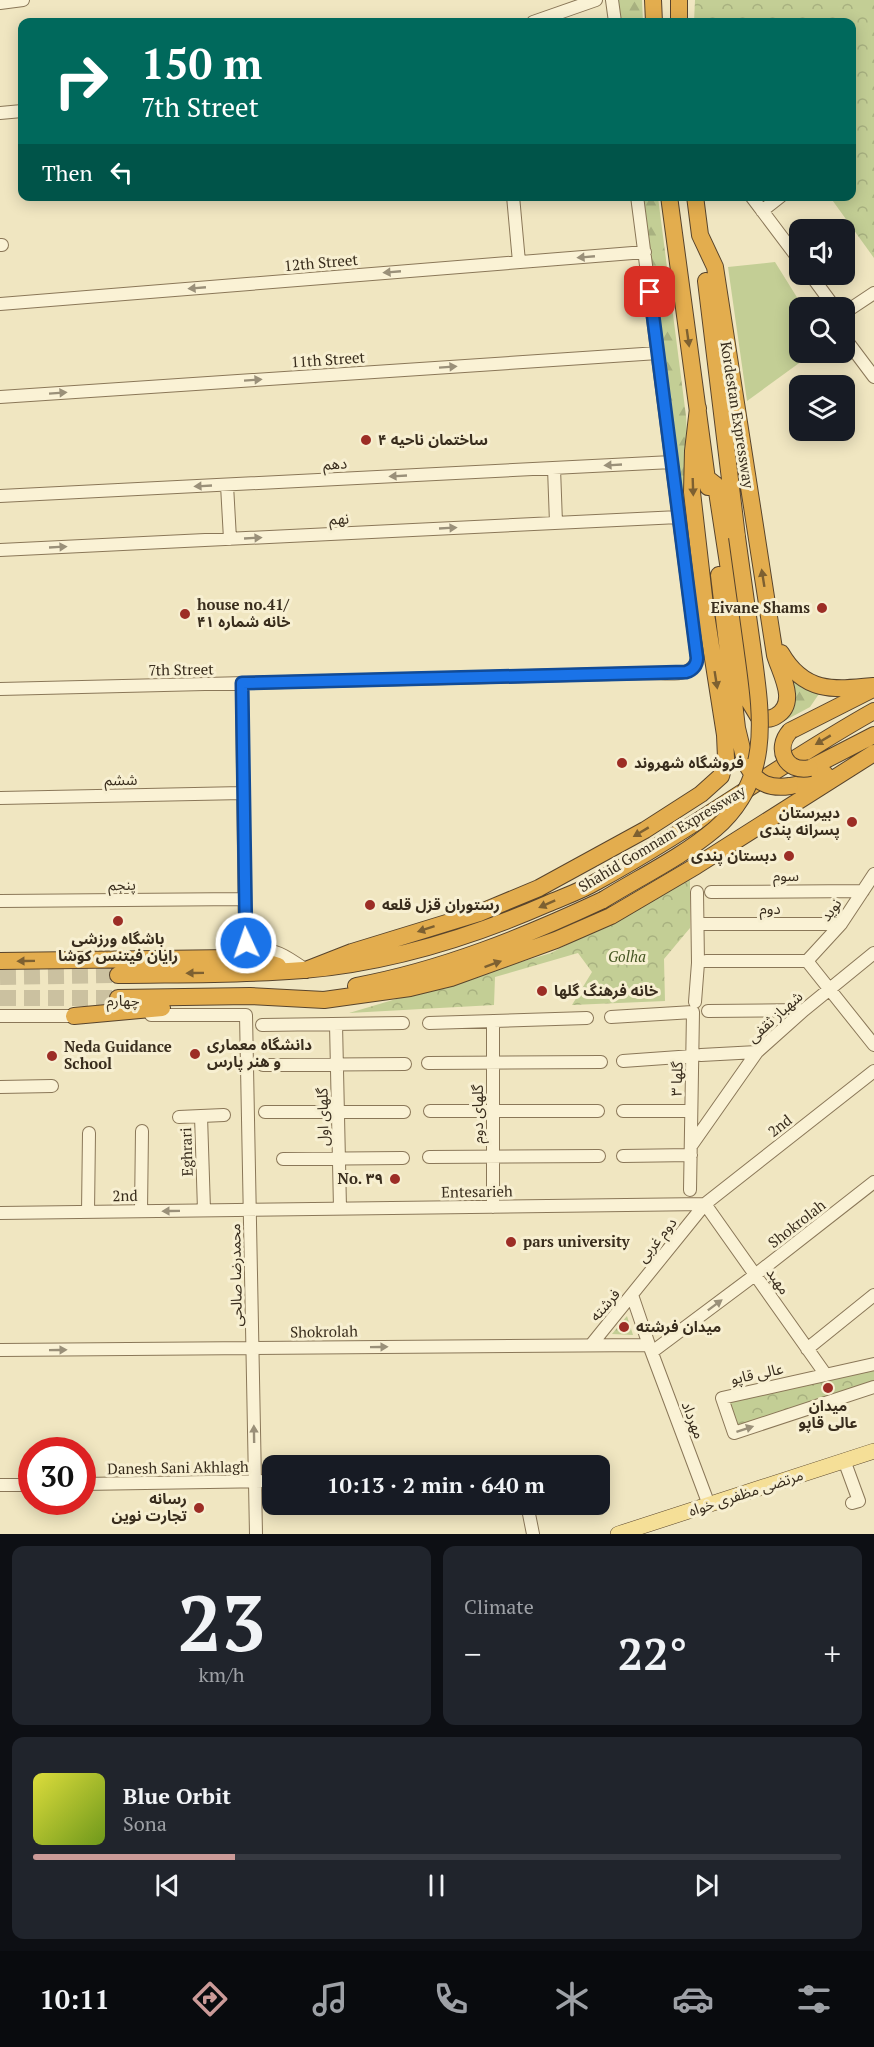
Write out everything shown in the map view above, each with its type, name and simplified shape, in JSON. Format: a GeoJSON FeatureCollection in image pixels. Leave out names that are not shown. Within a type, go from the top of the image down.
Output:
{"type":"FeatureCollection","features":[{"type":"Feature","properties":{"kind":"highway"},"geometry":{"type":"LineString","coordinates":[[653,0],[654,18]]}},
{"type":"Feature","properties":{"kind":"highway"},"geometry":{"type":"LineString","coordinates":[[679,0],[679,18]]}},
{"type":"Feature","properties":{"kind":"highway"},"geometry":{"type":"LineString","coordinates":[[670,201],[707,478],[737,728],[745,761],[752,775],[761,783],[776,787],[790,786],[811,782],[874,745]]}},
{"type":"Feature","properties":{"kind":"highway","name":"Kordestan Expressway"},"geometry":{"type":"LineString","coordinates":[[696,201],[700,235],[715,267],[772,636],[788,698],[780,713],[769,719],[764,719],[755,713],[749,701],[716,485],[707,478]]}},
{"type":"Feature","properties":{"kind":"highway"},"geometry":{"type":"LineString","coordinates":[[118,998],[250,996],[335,989],[401,976],[496,946],[543,928],[603,900],[696,843],[716,827],[742,795],[759,750],[761,720],[700,235]]}},
{"type":"Feature","properties":{"kind":"highway"},"geometry":{"type":"LineString","coordinates":[[0,961],[231,958],[262,961],[299,970],[479,912],[539,888],[645,831],[701,794],[721,776],[726,758],[725,735],[706,614],[692,492],[693,451],[698,408]]}},
{"type":"Feature","properties":{"kind":"highway"},"geometry":{"type":"LineString","coordinates":[[772,636],[792,669],[810,682],[832,689],[874,688]]}},
{"type":"Feature","properties":{"kind":"highway"},"geometry":{"type":"LineString","coordinates":[[874,688],[790,731],[782,742],[783,755],[791,765],[797,768],[810,768],[874,735]]}},
{"type":"Feature","properties":{"kind":"highway","name":"Shahid Gomnam Expressway"},"geometry":{"type":"LineString","coordinates":[[118,975],[299,970],[350,964],[400,955],[484,931],[595,883],[699,820],[823,740],[874,711]]}},
{"type":"Feature","properties":{"kind":"highway"},"geometry":{"type":"LineString","coordinates":[[250,996],[324,1000],[410,988],[451,978],[556,940],[611,916],[874,753]]}},
{"type":"Feature","properties":{"kind":"highway"},"geometry":{"type":"LineString","coordinates":[[74,1016],[190,1006],[225,997]]}},
{"type":"Feature","properties":{"kind":"main road","name":"مرتضی مظفری خواه"},"geometry":{"type":"LineString","coordinates":[[618,1534],[874,1450]]}},
{"type":"Feature","properties":{"kind":"street"},"geometry":{"type":"LineString","coordinates":[[0,3],[23,0]]}},
{"type":"Feature","properties":{"kind":"street"},"geometry":{"type":"LineString","coordinates":[[545,18],[596,0]]}},
{"type":"Feature","properties":{"kind":"street"},"geometry":{"type":"LineString","coordinates":[[612,0],[614,18]]}},
{"type":"Feature","properties":{"kind":"street"},"geometry":{"type":"LineString","coordinates":[[0,113],[18,111]]}},
{"type":"Feature","properties":{"kind":"street"},"geometry":{"type":"LineString","coordinates":[[513,201],[519,262]]}},
{"type":"Feature","properties":{"kind":"street"},"geometry":{"type":"LineString","coordinates":[[638,201],[679,517]]}},
{"type":"Feature","properties":{"kind":"street"},"geometry":{"type":"LineString","coordinates":[[755,201],[789,247]]}},
{"type":"Feature","properties":{"kind":"street"},"geometry":{"type":"LineString","coordinates":[[762,211],[775,201]]}},
{"type":"Feature","properties":{"kind":"street","name":"12th Street"},"geometry":{"type":"LineString","coordinates":[[0,304],[645,252]]}},
{"type":"Feature","properties":{"kind":"street"},"geometry":{"type":"LineString","coordinates":[[855,306],[874,293]]}},
{"type":"Feature","properties":{"kind":"street"},"geometry":{"type":"LineString","coordinates":[[855,352],[874,377]]}},
{"type":"Feature","properties":{"kind":"street","name":"11th Street"},"geometry":{"type":"LineString","coordinates":[[0,397],[658,353]]}},
{"type":"Feature","properties":{"kind":"street","name":"دهم"},"geometry":{"type":"LineString","coordinates":[[0,496],[672,462]]}},
{"type":"Feature","properties":{"kind":"street"},"geometry":{"type":"LineString","coordinates":[[554,468],[556,523]]}},
{"type":"Feature","properties":{"kind":"street"},"geometry":{"type":"LineString","coordinates":[[227,484],[230,539]]}},
{"type":"Feature","properties":{"kind":"street","name":"نهم"},"geometry":{"type":"LineString","coordinates":[[0,550],[679,517]]}},
{"type":"Feature","properties":{"kind":"street","name":"7th Street"},"geometry":{"type":"LineString","coordinates":[[0,689],[686,672],[692,669],[697,658],[679,517]]}},
{"type":"Feature","properties":{"kind":"street"},"geometry":{"type":"LineString","coordinates":[[242,683],[246,943],[250,946],[275,950],[299,970]]}},
{"type":"Feature","properties":{"kind":"street","name":"ششم"},"geometry":{"type":"LineString","coordinates":[[0,798],[243,792]]}},
{"type":"Feature","properties":{"kind":"street","name":"نوید"},"geometry":{"type":"LineString","coordinates":[[807,961],[841,924],[874,874]]}},
{"type":"Feature","properties":{"kind":"street","name":"سوم"},"geometry":{"type":"LineString","coordinates":[[711,892],[862,891]]}},
{"type":"Feature","properties":{"kind":"street","name":"گلها ۳"},"geometry":{"type":"LineString","coordinates":[[690,1190],[691,1111],[697,1056],[694,1007],[699,924],[697,892]]}},
{"type":"Feature","properties":{"kind":"street","name":"پنجم"},"geometry":{"type":"LineString","coordinates":[[0,901],[244,899]]}},
{"type":"Feature","properties":{"kind":"street","name":"دوم"},"geometry":{"type":"LineString","coordinates":[[699,924],[841,924]]}},
{"type":"Feature","properties":{"kind":"street","name":"شهباز ثقفی"},"geometry":{"type":"LineString","coordinates":[[691,1151],[757,1052],[874,953]]}},
{"type":"Feature","properties":{"kind":"street"},"geometry":{"type":"LineString","coordinates":[[706,961],[807,961],[874,1045]]}},
{"type":"Feature","properties":{"kind":"street"},"geometry":{"type":"LineString","coordinates":[[611,1017],[694,1007]]}},
{"type":"Feature","properties":{"kind":"street"},"geometry":{"type":"LineString","coordinates":[[708,1011],[804,1010]]}},
{"type":"Feature","properties":{"kind":"street","name":"چهارم"},"geometry":{"type":"LineString","coordinates":[[0,1016],[246,1015]]}},
{"type":"Feature","properties":{"kind":"street","name":"محمدرضا صالحی"},"geometry":{"type":"LineString","coordinates":[[246,1015],[256,1534]]}},
{"type":"Feature","properties":{"kind":"street"},"geometry":{"type":"LineString","coordinates":[[429,1023],[587,1018]]}},
{"type":"Feature","properties":{"kind":"street","name":"گلهای دوم"},"geometry":{"type":"LineString","coordinates":[[493,1021],[493,1207]]}},
{"type":"Feature","properties":{"kind":"street"},"geometry":{"type":"LineString","coordinates":[[261,1025],[403,1023]]}},
{"type":"Feature","properties":{"kind":"street","name":"گلهای اول"},"geometry":{"type":"LineString","coordinates":[[336,1024],[340,1208]]}},
{"type":"Feature","properties":{"kind":"street"},"geometry":{"type":"LineString","coordinates":[[623,1061],[757,1052]]}},
{"type":"Feature","properties":{"kind":"street"},"geometry":{"type":"LineString","coordinates":[[428,1064],[601,1062]]}},
{"type":"Feature","properties":{"kind":"street"},"geometry":{"type":"LineString","coordinates":[[263,1065],[405,1064]]}},
{"type":"Feature","properties":{"kind":"street","name":"2nd"},"geometry":{"type":"LineString","coordinates":[[705,1204],[874,1071]]}},
{"type":"Feature","properties":{"kind":"street"},"geometry":{"type":"LineString","coordinates":[[0,1087],[52,1086]]}},
{"type":"Feature","properties":{"kind":"street"},"geometry":{"type":"LineString","coordinates":[[430,1111],[598,1111]]}},
{"type":"Feature","properties":{"kind":"street"},"geometry":{"type":"LineString","coordinates":[[623,1111],[691,1111]]}},
{"type":"Feature","properties":{"kind":"street"},"geometry":{"type":"LineString","coordinates":[[265,1112],[404,1112]]}},
{"type":"Feature","properties":{"kind":"street"},"geometry":{"type":"LineString","coordinates":[[201,1116],[224,1115]]}},
{"type":"Feature","properties":{"kind":"street","name":"Eghrari"},"geometry":{"type":"LineString","coordinates":[[179,1117],[201,1116],[204,1210]]}},
{"type":"Feature","properties":{"kind":"street"},"geometry":{"type":"LineString","coordinates":[[141,1211],[142,1131]]}},
{"type":"Feature","properties":{"kind":"street"},"geometry":{"type":"LineString","coordinates":[[88,1212],[89,1133]]}},
{"type":"Feature","properties":{"kind":"street"},"geometry":{"type":"LineString","coordinates":[[623,1156],[691,1151]]}},
{"type":"Feature","properties":{"kind":"street"},"geometry":{"type":"LineString","coordinates":[[429,1157],[599,1156]]}},
{"type":"Feature","properties":{"kind":"street"},"geometry":{"type":"LineString","coordinates":[[284,1159],[403,1158]]}},
{"type":"Feature","properties":{"kind":"street","name":"Shokrolah"},"geometry":{"type":"LineString","coordinates":[[0,1350],[591,1345],[650,1349],[755,1275],[874,1182]]}},
{"type":"Feature","properties":{"kind":"street","name":"Entesarieh"},"geometry":{"type":"LineString","coordinates":[[250,1209],[705,1204]]}},
{"type":"Feature","properties":{"kind":"street","name":"مهبد"},"geometry":{"type":"LineString","coordinates":[[705,1204],[826,1375]]}},
{"type":"Feature","properties":{"kind":"street","name":"دوم غربی"},"geometry":{"type":"LineString","coordinates":[[632,1294],[705,1204]]}},
{"type":"Feature","properties":{"kind":"street","name":"2nd"},"geometry":{"type":"LineString","coordinates":[[0,1213],[250,1209]]}},
{"type":"Feature","properties":{"kind":"street","name":"فرشته"},"geometry":{"type":"LineString","coordinates":[[591,1345],[632,1294]]}},
{"type":"Feature","properties":{"kind":"street","name":"فرشته"},"geometry":{"type":"LineString","coordinates":[[632,1294],[650,1349]]}},
{"type":"Feature","properties":{"kind":"street"},"geometry":{"type":"LineString","coordinates":[[807,1349],[874,1295]]}},
{"type":"Feature","properties":{"kind":"street","name":"مهرداد"},"geometry":{"type":"LineString","coordinates":[[650,1349],[709,1505]]}},
{"type":"Feature","properties":{"kind":"street","name":"عالی قاپو"},"geometry":{"type":"LineString","coordinates":[[874,1364],[722,1397],[734,1433],[874,1387]]}},
{"type":"Feature","properties":{"kind":"street"},"geometry":{"type":"LineString","coordinates":[[844,1460],[859,1501],[852,1503]]}},
{"type":"Feature","properties":{"kind":"street","name":"Danesh Sani Akhlagh"},"geometry":{"type":"LineString","coordinates":[[96,1484],[262,1482]]}},
{"type":"Feature","properties":{"kind":"street"},"geometry":{"type":"LineString","coordinates":[[0,1485],[18,1485]]}},
{"type":"Feature","properties":{"kind":"street"},"geometry":{"type":"LineString","coordinates":[[529,1515],[532,1534]]}},
{"type":"Feature","properties":{"kind":"green space"},"geometry":{"type":"Polygon","coordinates":[[[617,0],[642,0],[643,18],[619,18],[617,0]]]}},
{"type":"Feature","properties":{"kind":"green space"},"geometry":{"type":"Polygon","coordinates":[[[695,0],[874,0],[874,258],[855,232],[855,219],[846,219],[833,201],[856,201],[856,18],[694,18],[695,0]]]}},
{"type":"Feature","properties":{"kind":"green space"},"geometry":{"type":"Polygon","coordinates":[[[643,201],[659,201],[686,416],[688,455],[684,466],[687,515],[682,521],[643,201]]]}},
{"type":"Feature","properties":{"kind":"green space"},"geometry":{"type":"Polygon","coordinates":[[[775,262],[797,297],[789,297],[789,363],[799,363],[747,401],[728,267],[775,262]]]}},
{"type":"Feature","properties":{"kind":"green space"},"geometry":{"type":"Polygon","coordinates":[[[785,672],[821,691],[810,707],[784,721],[789,716],[793,704],[792,691],[785,672]]]}},
{"type":"Feature","properties":{"kind":"green space","name":"Golha"},"geometry":{"type":"Polygon","coordinates":[[[690,880],[690,928],[664,959],[665,1001],[572,1005],[592,972],[578,953],[495,977],[494,1005],[349,1013],[551,953],[690,880]]]}},
{"type":"Feature","properties":{"kind":"green space"},"geometry":{"type":"Polygon","coordinates":[[[627,1316],[633,1335],[612,1334],[627,1316]]]}},
{"type":"Feature","properties":{"kind":"green space"},"geometry":{"type":"Polygon","coordinates":[[[874,1367],[874,1384],[736,1429],[724,1399],[874,1367]]]}},
{"type":"Feature","properties":{"kind":"tunnel"},"geometry":{"type":"LineString","coordinates":[[0,977],[118,975]]}},
{"type":"Feature","properties":{"kind":"tunnel"},"geometry":{"type":"LineString","coordinates":[[0,998],[118,998]]}},
{"type":"Feature","properties":{"kind":"place","name":"ساختمان ناحیه ۴"},"geometry":{"type":"Point","coordinates":[366,440]}},
{"type":"Feature","properties":{"kind":"place","name":"Eivane Shams"},"geometry":{"type":"Point","coordinates":[822,608]}},
{"type":"Feature","properties":{"kind":"place","name":"house no.41/ خانه شماره ۴۱"},"geometry":{"type":"Point","coordinates":[185,614]}},
{"type":"Feature","properties":{"kind":"place","name":"فروشگاه شهروند"},"geometry":{"type":"Point","coordinates":[622,763]}},
{"type":"Feature","properties":{"kind":"place","name":"دبیرستان پسرانه پندی"},"geometry":{"type":"Point","coordinates":[852,822]}},
{"type":"Feature","properties":{"kind":"place","name":"دبستان پندی"},"geometry":{"type":"Point","coordinates":[789,856]}},
{"type":"Feature","properties":{"kind":"place","name":"رستوران قزل قلعه"},"geometry":{"type":"Point","coordinates":[370,905]}},
{"type":"Feature","properties":{"kind":"place","name":"باشگاه ورزشی رایان فیتنس کوشا"},"geometry":{"type":"Point","coordinates":[118,921]}},
{"type":"Feature","properties":{"kind":"place","name":"خانه فرهنگ گلها"},"geometry":{"type":"Point","coordinates":[542,991]}},
{"type":"Feature","properties":{"kind":"place","name":"دانشگاه معماری و هنر پارس"},"geometry":{"type":"Point","coordinates":[195,1054]}},
{"type":"Feature","properties":{"kind":"place","name":"Neda Guidance School"},"geometry":{"type":"Point","coordinates":[52,1056]}},
{"type":"Feature","properties":{"kind":"place","name":"No. ۳۹"},"geometry":{"type":"Point","coordinates":[395,1179]}},
{"type":"Feature","properties":{"kind":"place","name":"pars university"},"geometry":{"type":"Point","coordinates":[511,1242]}},
{"type":"Feature","properties":{"kind":"place","name":"میدان فرشته"},"geometry":{"type":"Point","coordinates":[624,1327]}},
{"type":"Feature","properties":{"kind":"place","name":"میدان عالی قاپو"},"geometry":{"type":"Point","coordinates":[828,1388]}},
{"type":"Feature","properties":{"kind":"place","name":"رسانه تجارت نوین"},"geometry":{"type":"Point","coordinates":[199,1508]}},
{"type":"Feature","properties":{"kind":"route"},"geometry":{"type":"LineString","coordinates":[[246,943],[242,683],[686,672],[696,664],[650,292]]}}]}
